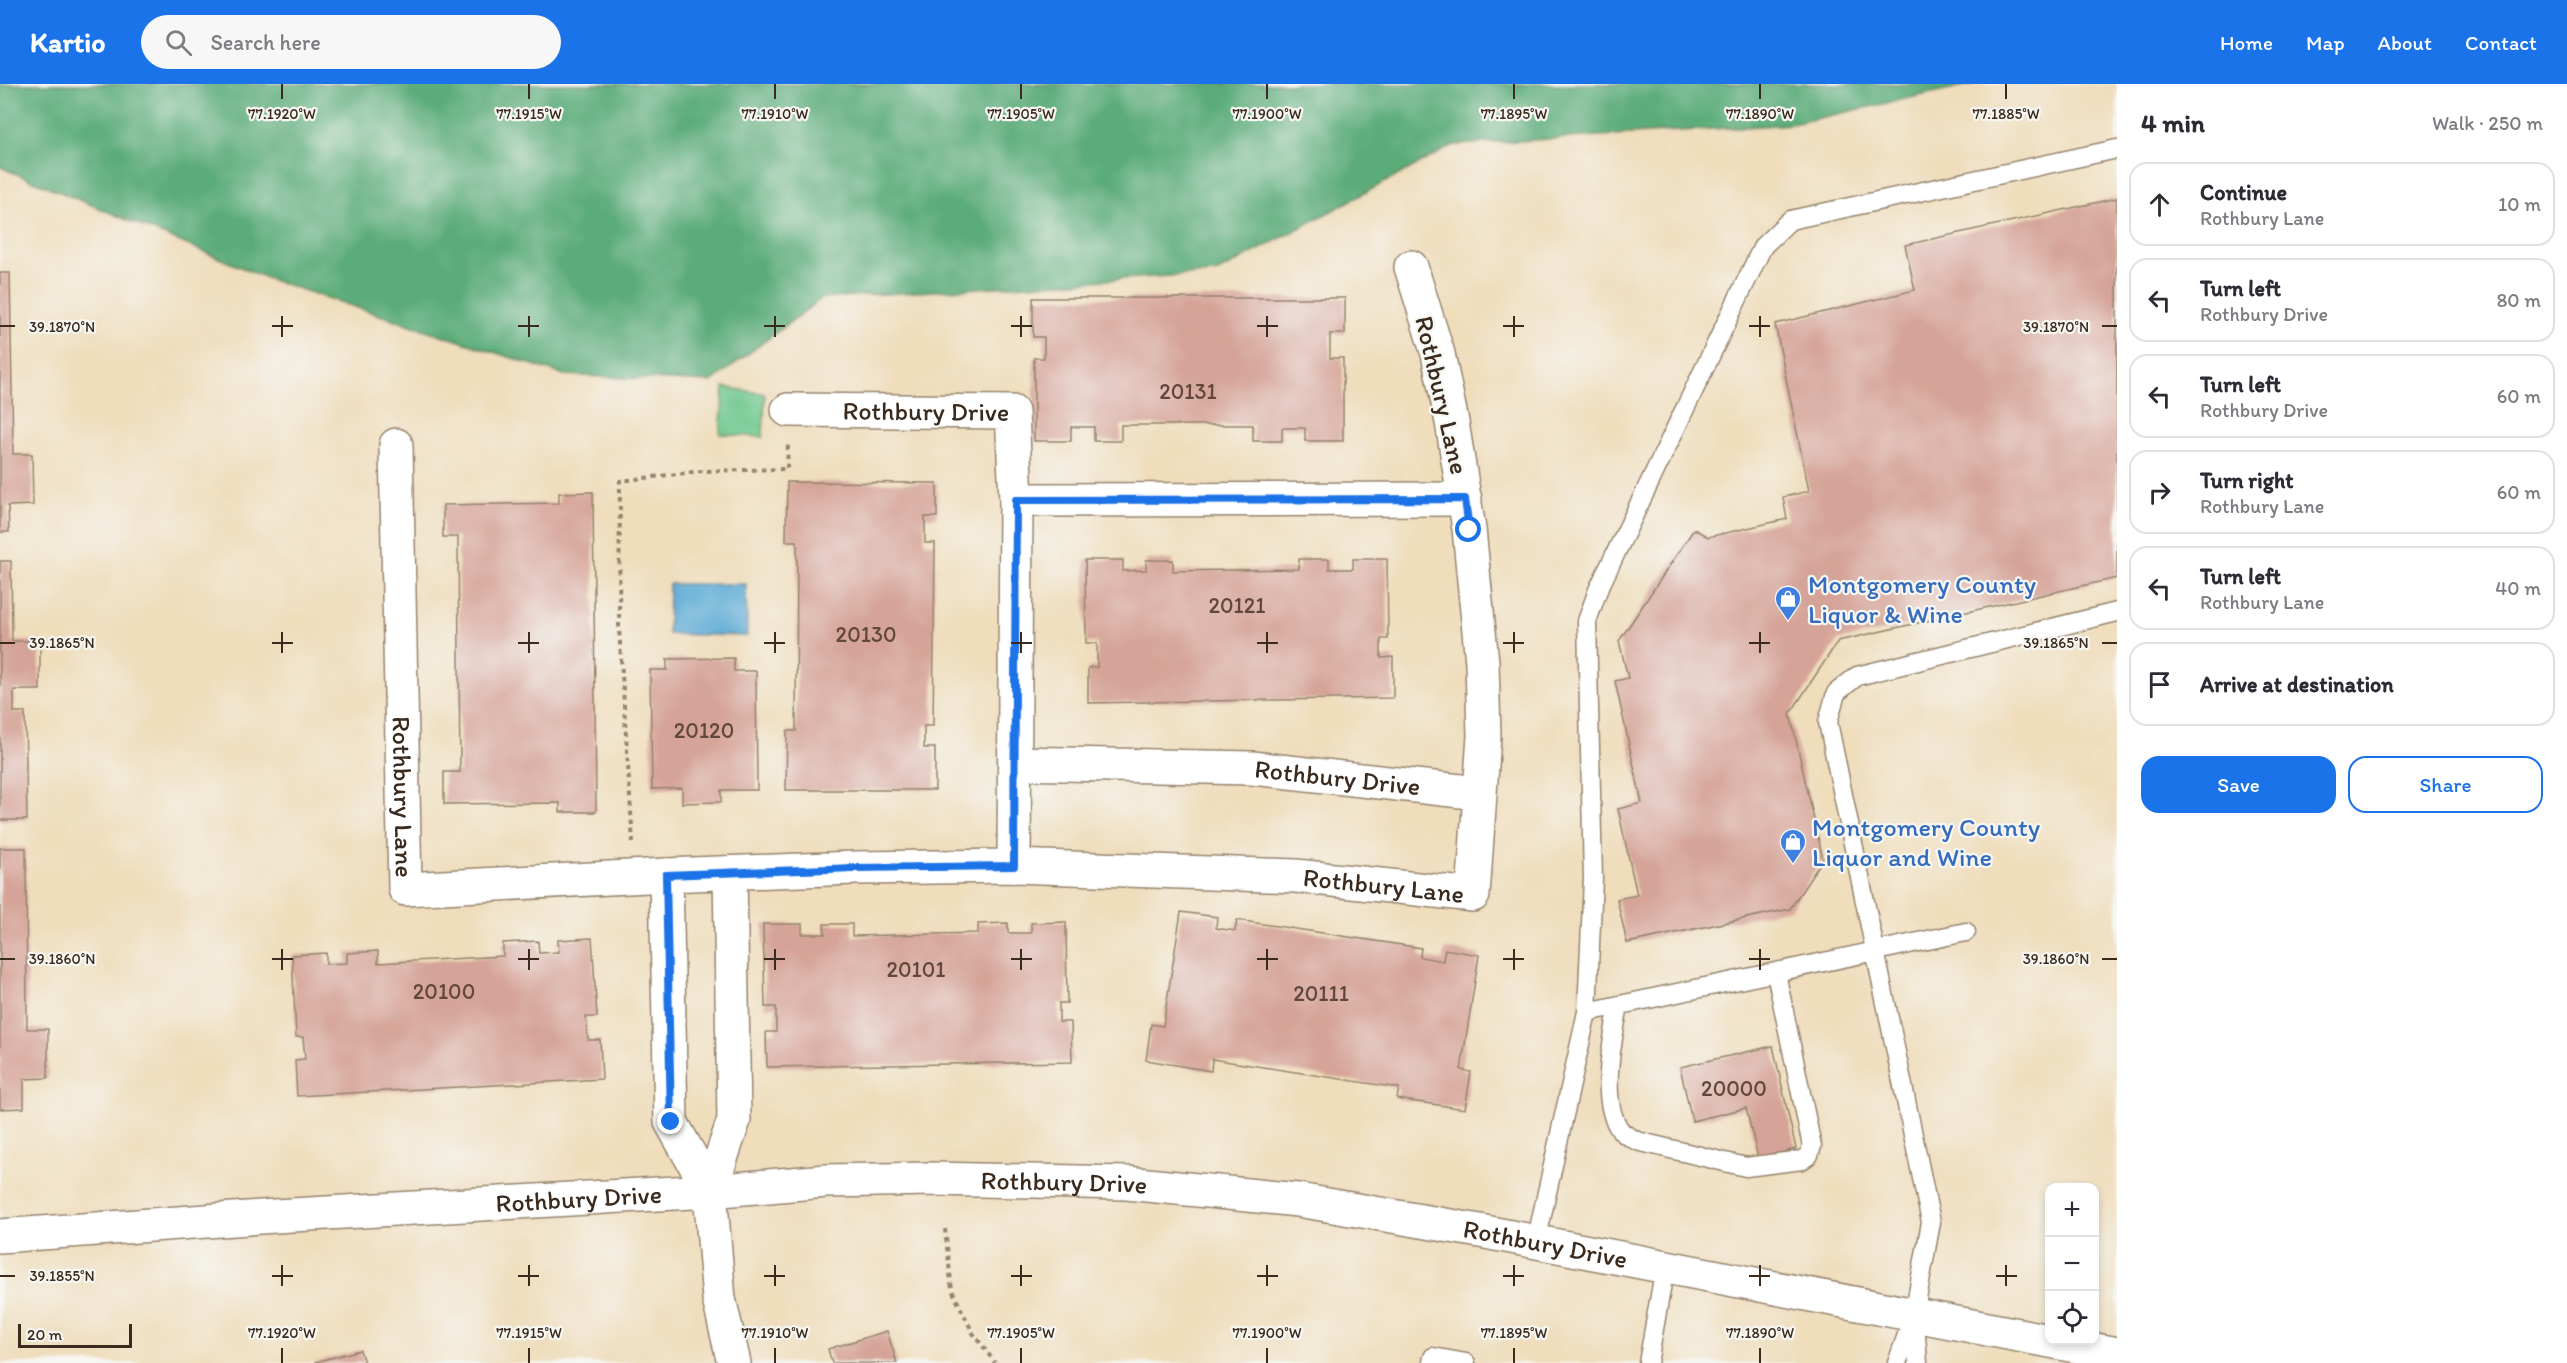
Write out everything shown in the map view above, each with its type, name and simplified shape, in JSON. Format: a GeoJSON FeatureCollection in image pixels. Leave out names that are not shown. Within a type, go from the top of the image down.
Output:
{"type":"FeatureCollection","features":[{"type":"Feature","properties":{"kind":"street","name":"Rothbury Lane"},"geometry":{"type":"LineString","coordinates":[[396,445],[405,889],[855,868],[1014,866],[1296,876],[1473,895],[1485,736],[1482,662],[1465,499],[1438,354],[1411,267]]}},
{"type":"Feature","properties":{"kind":"street","name":"Rothbury Drive"},"geometry":{"type":"LineString","coordinates":[[788,410],[1012,412],[1016,500],[1014,866]]}},
{"type":"Feature","properties":{"kind":"street"},"geometry":{"type":"LineString","coordinates":[[1016,500],[1465,499]]}},
{"type":"Feature","properties":{"kind":"street","name":"Rothbury Drive"},"geometry":{"type":"LineString","coordinates":[[1016,763],[1252,768],[1479,793]]}},
{"type":"Feature","properties":{"kind":"street"},"geometry":{"type":"LineString","coordinates":[[730,873],[734,1120],[710,1191],[719,1299],[734,1363]]}},
{"type":"Feature","properties":{"kind":"street"},"geometry":{"type":"LineString","coordinates":[[651,876],[671,1122],[710,1191]]}},
{"type":"Feature","properties":{"kind":"street","name":"Rothbury Drive"},"geometry":{"type":"LineString","coordinates":[[0,1236],[275,1216],[710,1191],[838,1180],[932,1179],[1127,1183],[1298,1200],[1536,1242],[2117,1354]]}},
{"type":"Feature","properties":{"kind":"lane"},"geometry":{"type":"LineString","coordinates":[[1536,1242],[1587,1012],[1593,879],[1587,621],[1598,590],[1763,246],[1790,220],[2117,149]]}},
{"type":"Feature","properties":{"kind":"lane"},"geometry":{"type":"LineString","coordinates":[[1897,1363],[1914,1315],[1931,1222],[1828,722],[1836,693],[1857,676],[2117,612]]}},
{"type":"Feature","properties":{"kind":"lane"},"geometry":{"type":"LineString","coordinates":[[1587,1012],[1966,932]]}},
{"type":"Feature","properties":{"kind":"lane"},"geometry":{"type":"LineString","coordinates":[[1619,1005],[1609,1057],[1609,1089],[1613,1112],[1621,1131],[1637,1141],[1746,1167],[1802,1160],[1809,1155],[1812,1146],[1776,973]]}},
{"type":"Feature","properties":{"kind":"lane"},"geometry":{"type":"LineString","coordinates":[[1648,1363],[1665,1267]]}},
{"type":"Feature","properties":{"kind":"lane"},"geometry":{"type":"LineString","coordinates":[[1914,1315],[1918,1363]]}},
{"type":"Feature","properties":{"kind":"lane"},"geometry":{"type":"LineString","coordinates":[[1432,1363],[1433,1357],[1466,1363]]}},
{"type":"Feature","properties":{"kind":"path"},"geometry":{"type":"LineString","coordinates":[[651,876],[621,670],[620,481],[702,471],[787,469],[788,410]]}},
{"type":"Feature","properties":{"kind":"path"},"geometry":{"type":"LineString","coordinates":[[945,1229],[952,1290],[973,1332],[995,1363]]}},
{"type":"Feature","properties":{"kind":"green space"},"geometry":{"type":"Polygon","coordinates":[[[0,84],[1973,84],[1792,124],[1454,145],[1216,273],[822,298],[711,382],[564,375],[269,279],[0,167],[0,84]]]}},
{"type":"Feature","properties":{"kind":"green space"},"geometry":{"type":"Polygon","coordinates":[[[724,387],[765,394],[763,437],[720,434],[724,387]]]}},
{"type":"Feature","properties":{"kind":"water"},"geometry":{"type":"Polygon","coordinates":[[[669,584],[746,584],[747,636],[668,634],[669,584]]]}},
{"type":"Feature","properties":{"kind":"building"},"geometry":{"type":"Polygon","coordinates":[[[2117,198],[2117,578],[1838,641],[1790,714],[1823,859],[1790,909],[1627,943],[1617,899],[1637,895],[1618,809],[1642,803],[1615,681],[1628,678],[1619,641],[1694,529],[1708,537],[1787,519],[1783,497],[1809,491],[1775,324],[1915,290],[1905,245],[2117,198]]]}},
{"type":"Feature","properties":{"kind":"building"},"geometry":{"type":"Polygon","coordinates":[[[0,273],[10,273],[13,454],[32,454],[33,505],[8,506],[9,532],[0,532],[0,273]]]}},
{"type":"Feature","properties":{"kind":"building"},"geometry":{"type":"Polygon","coordinates":[[[1033,298],[1345,298],[1345,334],[1330,334],[1330,358],[1343,358],[1343,441],[1305,441],[1305,428],[1282,428],[1282,441],[1253,441],[1253,425],[1121,425],[1121,441],[1094,441],[1094,427],[1071,427],[1071,441],[1034,441],[1034,358],[1044,358],[1044,337],[1033,337],[1033,298]]]}},
{"type":"Feature","properties":{"kind":"building"},"geometry":{"type":"Polygon","coordinates":[[[787,482],[937,483],[937,517],[925,517],[925,543],[935,543],[933,726],[924,726],[924,748],[935,748],[935,790],[786,790],[787,731],[796,731],[797,541],[786,541],[787,482]]]}},
{"type":"Feature","properties":{"kind":"building"},"geometry":{"type":"Polygon","coordinates":[[[593,492],[596,812],[560,812],[560,803],[444,804],[444,772],[460,772],[458,537],[443,537],[443,505],[559,503],[559,493],[593,492]]]}},
{"type":"Feature","properties":{"kind":"building"},"geometry":{"type":"Polygon","coordinates":[[[1299,559],[1329,559],[1329,569],[1353,569],[1353,559],[1387,559],[1388,639],[1381,639],[1381,658],[1393,657],[1393,698],[1088,703],[1088,668],[1097,667],[1097,643],[1086,643],[1085,560],[1123,560],[1123,571],[1146,570],[1146,560],[1173,560],[1173,571],[1299,569],[1299,559]]]}},
{"type":"Feature","properties":{"kind":"building"},"geometry":{"type":"Polygon","coordinates":[[[0,561],[11,561],[12,641],[40,641],[40,690],[14,690],[14,712],[25,712],[27,820],[0,820],[0,561]]]}},
{"type":"Feature","properties":{"kind":"building"},"geometry":{"type":"Polygon","coordinates":[[[734,658],[734,671],[756,671],[757,790],[721,790],[721,802],[682,803],[682,788],[652,789],[650,670],[667,670],[667,659],[734,658]]]}},
{"type":"Feature","properties":{"kind":"building"},"geometry":{"type":"Polygon","coordinates":[[[0,848],[26,848],[27,1029],[48,1029],[48,1078],[24,1079],[24,1108],[0,1109],[0,848]]]}},
{"type":"Feature","properties":{"kind":"building"},"geometry":{"type":"Polygon","coordinates":[[[1181,912],[1217,917],[1216,928],[1235,931],[1237,920],[1421,948],[1420,957],[1443,961],[1445,949],[1479,955],[1461,1070],[1471,1072],[1465,1109],[1397,1099],[1399,1088],[1212,1059],[1211,1071],[1146,1060],[1151,1024],[1163,1026],[1181,912]]]}},
{"type":"Feature","properties":{"kind":"building"},"geometry":{"type":"Polygon","coordinates":[[[1066,922],[1067,1003],[1059,1003],[1059,1022],[1071,1022],[1072,1062],[767,1067],[766,1032],[776,1032],[776,1007],[765,1007],[763,924],[802,924],[802,934],[825,934],[824,924],[852,924],[852,936],[978,933],[978,924],[1008,923],[1008,933],[1031,933],[1031,923],[1066,922]]]}},
{"type":"Feature","properties":{"kind":"building"},"geometry":{"type":"Polygon","coordinates":[[[592,938],[597,1017],[586,1017],[588,1040],[600,1040],[602,1079],[297,1096],[295,1060],[305,1059],[303,1037],[296,1037],[292,955],[326,953],[326,964],[347,963],[347,953],[378,951],[378,963],[503,956],[503,943],[538,941],[539,953],[559,952],[558,940],[592,938]]]}},
{"type":"Feature","properties":{"kind":"building"},"geometry":{"type":"Polygon","coordinates":[[[1773,1046],[1796,1149],[1758,1158],[1746,1108],[1692,1121],[1680,1067],[1773,1046]]]}},
{"type":"Feature","properties":{"kind":"building"},"geometry":{"type":"Polygon","coordinates":[[[887,1331],[897,1363],[832,1363],[828,1349],[887,1331]]]}},
{"type":"Feature","properties":{"kind":"building"},"geometry":{"type":"Polygon","coordinates":[[[360,1350],[364,1363],[315,1363],[315,1362],[360,1350]]]}},
{"type":"Feature","properties":{"kind":"place","name":"Montgomery County Liquor & Wine"},"geometry":{"type":"Point","coordinates":[1788,622]}},
{"type":"Feature","properties":{"kind":"place","name":"Montgomery County Liquor and Wine"},"geometry":{"type":"Point","coordinates":[1793,865]}},
{"type":"Feature","properties":{"kind":"route"},"geometry":{"type":"LineString","coordinates":[[671,1122],[666,875],[855,868],[1014,866],[1016,500],[1465,499],[1469,530]]}}]}
